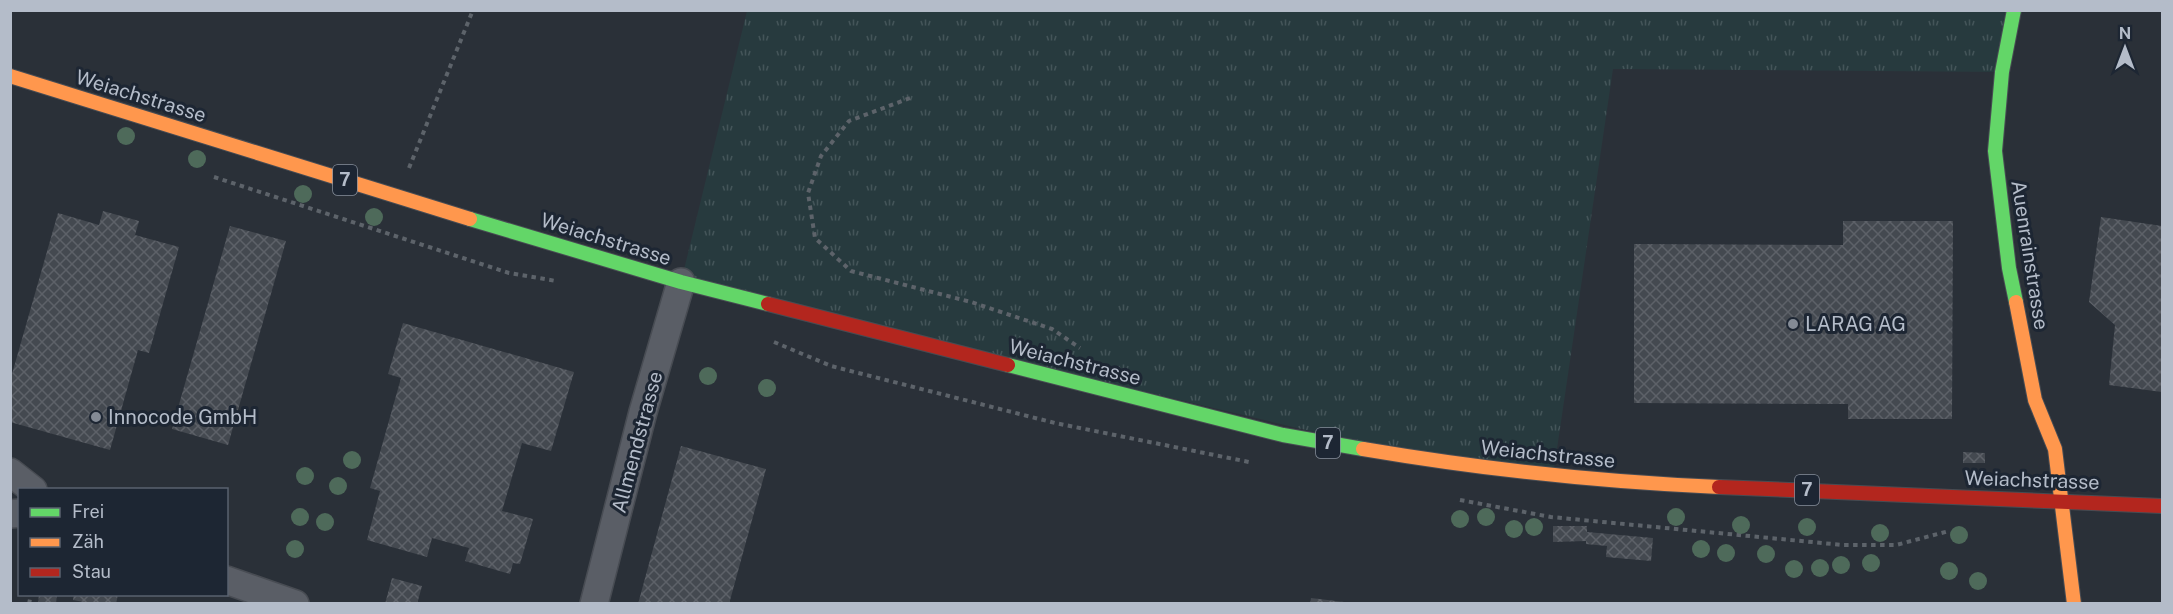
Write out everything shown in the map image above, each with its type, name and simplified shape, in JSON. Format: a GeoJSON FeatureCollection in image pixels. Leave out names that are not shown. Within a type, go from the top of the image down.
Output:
{"type":"FeatureCollection","features":[{"type":"Feature","properties":{"kind":"main road","name":"Auenrainstrasse"},"geometry":{"type":"LineString","coordinates":[[2014,10],[2002,72],[1995,151],[2009,268],[2035,400],[2055,449],[2062,501]]}},
{"type":"Feature","properties":{"kind":"main road","name":"Weiachstrasse"},"geometry":{"type":"LineString","coordinates":[[10,76],[681,282],[1283,435],[1450,464],[1662,485],[2163,506]]}},
{"type":"Feature","properties":{"kind":"main road"},"geometry":{"type":"LineString","coordinates":[[2062,501],[2074,603]]}},
{"type":"Feature","properties":{"kind":"street","name":"Allmendstrasse"},"geometry":{"type":"LineString","coordinates":[[594,603],[643,412],[681,282]]}},
{"type":"Feature","properties":{"kind":"street"},"geometry":{"type":"LineString","coordinates":[[10,472],[32,488]]}},
{"type":"Feature","properties":{"kind":"street"},"geometry":{"type":"LineString","coordinates":[[228,581],[295,603]]}},
{"type":"Feature","properties":{"kind":"path"},"geometry":{"type":"LineString","coordinates":[[398,197],[473,10]]}},
{"type":"Feature","properties":{"kind":"path"},"geometry":{"type":"LineString","coordinates":[[910,98],[849,121],[821,156],[808,193],[815,238],[851,271],[971,302],[1052,329],[1089,354],[1107,391]]}},
{"type":"Feature","properties":{"kind":"green space"},"geometry":{"type":"Polygon","coordinates":[[[747,11],[2014,11],[2002,72],[1613,69],[1553,476],[1450,464],[681,282],[747,11]]]}},
{"type":"Feature","properties":{"kind":"building"},"geometry":{"type":"Polygon","coordinates":[[[103,211],[139,221],[135,235],[179,247],[149,353],[138,350],[110,450],[10,422],[10,381],[58,213],[99,225],[103,211]]]}},
{"type":"Feature","properties":{"kind":"building"},"geometry":{"type":"Polygon","coordinates":[[[2101,217],[2162,226],[2162,392],[2109,385],[2115,325],[2089,302],[2101,217]]]}},
{"type":"Feature","properties":{"kind":"building","name":"LARAG AG"},"geometry":{"type":"Polygon","coordinates":[[[1843,221],[1953,221],[1952,419],[1848,419],[1848,404],[1634,403],[1634,244],[1843,245],[1843,221]]]}},
{"type":"Feature","properties":{"kind":"building"},"geometry":{"type":"Polygon","coordinates":[[[230,226],[286,241],[228,445],[172,429],[230,226]]]}},
{"type":"Feature","properties":{"kind":"building"},"geometry":{"type":"Polygon","coordinates":[[[403,323],[574,372],[551,451],[522,443],[502,511],[533,519],[520,564],[513,563],[510,574],[465,561],[469,548],[432,538],[427,557],[367,540],[380,491],[370,488],[401,378],[388,374],[403,323]]]}},
{"type":"Feature","properties":{"kind":"building"},"geometry":{"type":"Polygon","coordinates":[[[681,446],[766,469],[729,604],[638,604],[681,446]]]}},
{"type":"Feature","properties":{"kind":"building"},"geometry":{"type":"Polygon","coordinates":[[[1963,452],[1985,453],[1985,463],[1963,463],[1963,452]]]}},
{"type":"Feature","properties":{"kind":"building"},"geometry":{"type":"Polygon","coordinates":[[[1553,526],[1587,526],[1587,532],[1653,538],[1651,561],[1606,557],[1607,546],[1586,544],[1586,541],[1553,542],[1553,526]]]}},
{"type":"Feature","properties":{"kind":"building"},"geometry":{"type":"Polygon","coordinates":[[[392,578],[422,586],[417,604],[385,604],[392,578]]]}},
{"type":"Feature","properties":{"kind":"building"},"geometry":{"type":"Polygon","coordinates":[[[39,596],[57,596],[56,604],[38,604],[39,596]]]}},
{"type":"Feature","properties":{"kind":"building"},"geometry":{"type":"Polygon","coordinates":[[[74,596],[118,596],[116,604],[94,604],[73,600],[74,596]]]}},
{"type":"Feature","properties":{"kind":"building"},"geometry":{"type":"Polygon","coordinates":[[[1311,598],[1344,602],[1343,604],[1310,604],[1311,598]]]}},
{"type":"Feature","properties":{"kind":"traffic: fast"},"geometry":{"type":"LineString","coordinates":[[2014,10],[2002,72],[1995,151],[2009,268],[2016,302]]}},
{"type":"Feature","properties":{"kind":"traffic: fast"},"geometry":{"type":"LineString","coordinates":[[470,219],[681,282],[768,304]]}},
{"type":"Feature","properties":{"kind":"traffic: fast"},"geometry":{"type":"LineString","coordinates":[[1008,365],[1283,435],[1363,449]]}},
{"type":"Feature","properties":{"kind":"traffic: slow"},"geometry":{"type":"LineString","coordinates":[[10,76],[470,219]]}},
{"type":"Feature","properties":{"kind":"traffic: slow"},"geometry":{"type":"LineString","coordinates":[[2016,302],[2035,400],[2055,449],[2074,604]]}},
{"type":"Feature","properties":{"kind":"traffic: slow"},"geometry":{"type":"LineString","coordinates":[[1363,449],[1541,474],[1719,487]]}},
{"type":"Feature","properties":{"kind":"traffic: jam"},"geometry":{"type":"LineString","coordinates":[[768,304],[1008,365]]}},
{"type":"Feature","properties":{"kind":"traffic: jam"},"geometry":{"type":"LineString","coordinates":[[1719,487],[2162,506]]}},
{"type":"Feature","properties":{"kind":"place","name":"LARAG AG"},"geometry":{"type":"Point","coordinates":[1793,324]}},
{"type":"Feature","properties":{"kind":"place","name":"Innocode GmbH"},"geometry":{"type":"Point","coordinates":[96,417]}}]}
